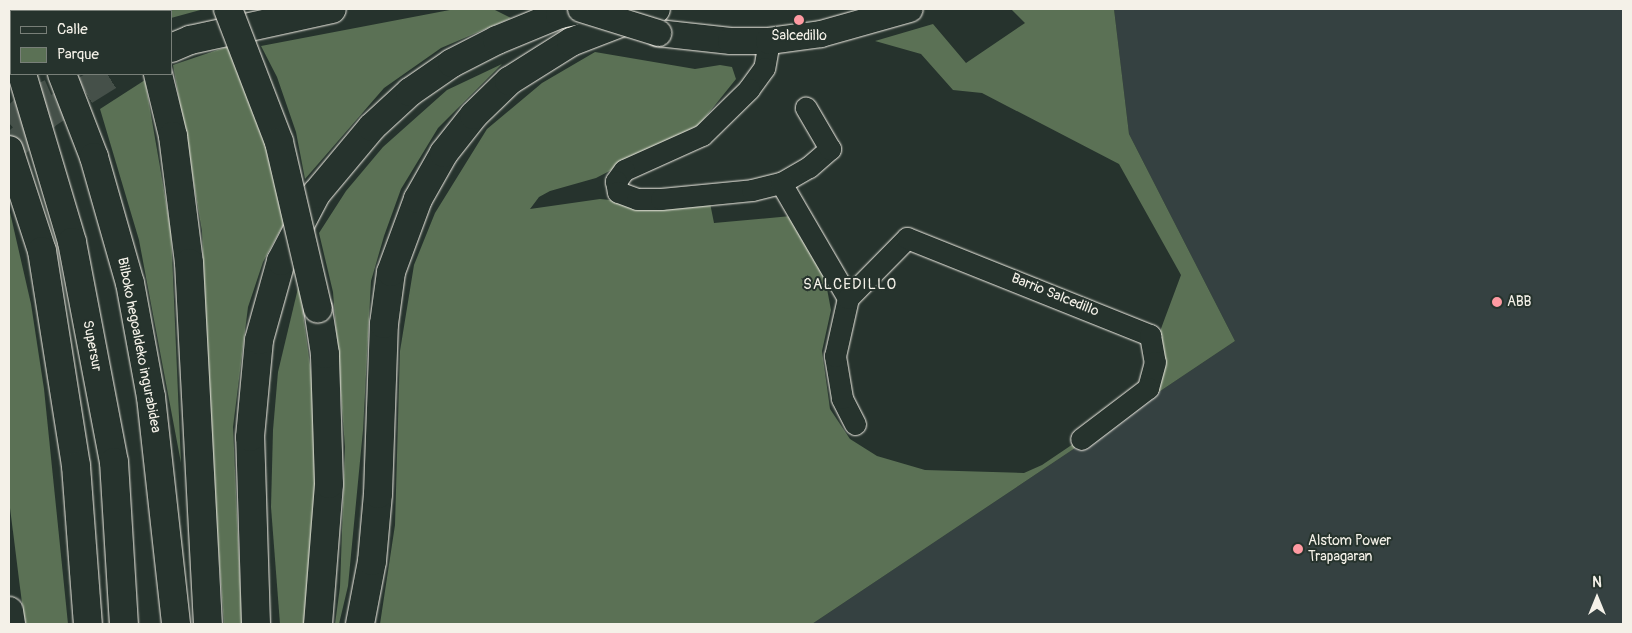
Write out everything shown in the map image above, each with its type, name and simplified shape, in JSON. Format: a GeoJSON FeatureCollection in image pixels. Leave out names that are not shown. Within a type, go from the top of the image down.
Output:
{"type":"FeatureCollection","features":[{"type":"Feature","properties":{"kind":"highway"},"geometry":{"type":"LineString","coordinates":[[228,9],[266,102],[279,142],[318,309],[325,354],[330,484],[318,624]]}},
{"type":"Feature","properties":{"kind":"highway"},"geometry":{"type":"LineString","coordinates":[[172,48],[190,40],[332,9]]}},
{"type":"Feature","properties":{"kind":"highway"},"geometry":{"type":"LineString","coordinates":[[256,624],[250,437],[259,340],[281,261],[316,194],[372,127],[410,92],[452,64],[497,40],[560,14],[582,9]]}},
{"type":"Feature","properties":{"kind":"highway"},"geometry":{"type":"LineString","coordinates":[[360,624],[372,561],[377,503],[385,315],[391,272],[418,199],[444,153],[474,115],[509,81],[571,42],[656,9]]}},
{"type":"Feature","properties":{"kind":"highway","name":"Supersur"},"geometry":{"type":"LineString","coordinates":[[22,75],[72,242],[114,462],[124,624]]}},
{"type":"Feature","properties":{"kind":"highway","name":"Bilboko hegoaldeko ingurabidea"},"geometry":{"type":"LineString","coordinates":[[62,75],[94,157],[130,283],[151,397],[176,624]]}},
{"type":"Feature","properties":{"kind":"highway"},"geometry":{"type":"LineString","coordinates":[[158,75],[173,136],[189,263],[208,624]]}},
{"type":"Feature","properties":{"kind":"highway"},"geometry":{"type":"LineString","coordinates":[[9,150],[42,251],[76,466],[88,624]]}},
{"type":"Feature","properties":{"kind":"highway"},"geometry":{"type":"LineString","coordinates":[[9,611],[11,624]]}},
{"type":"Feature","properties":{"kind":"street"},"geometry":{"type":"LineString","coordinates":[[582,9],[658,32],[731,41],[770,41],[820,34],[910,9]]}},
{"type":"Feature","properties":{"kind":"street"},"geometry":{"type":"LineString","coordinates":[[770,41],[764,68],[750,89],[702,135],[634,164],[619,176],[616,187],[618,192],[629,198],[662,199],[752,190],[781,183],[809,168],[830,149],[806,108]]}},
{"type":"Feature","properties":{"kind":"street"},"geometry":{"type":"LineString","coordinates":[[781,183],[848,298],[835,356],[842,398],[855,424]]}},
{"type":"Feature","properties":{"kind":"street","name":"Barrio Salcedillo"},"geometry":{"type":"LineString","coordinates":[[848,298],[908,238],[1150,335],[1155,362],[1148,388],[1081,439]]}},
{"type":"Feature","properties":{"kind":"shaded area"},"geometry":{"type":"Polygon","coordinates":[[[1114,9],[1623,9],[1623,624],[812,624],[1235,341],[1129,134],[1114,9]]]}},
{"type":"Feature","properties":{"kind":"green space"},"geometry":{"type":"Polygon","coordinates":[[[57,9],[124,9],[124,10],[57,9]]]}},
{"type":"Feature","properties":{"kind":"green space"},"geometry":{"type":"Polygon","coordinates":[[[161,9],[204,9],[172,18],[172,10],[161,9]]]}},
{"type":"Feature","properties":{"kind":"green space"},"geometry":{"type":"Polygon","coordinates":[[[455,9],[493,9],[511,18],[441,48],[384,88],[305,179],[296,132],[277,77],[261,46],[455,9]]]}},
{"type":"Feature","properties":{"kind":"green space"},"geometry":{"type":"Polygon","coordinates":[[[1011,9],[1114,9],[1129,134],[1235,341],[812,624],[380,624],[395,525],[400,351],[414,265],[435,213],[487,129],[542,83],[595,52],[695,69],[720,65],[732,67],[736,79],[699,125],[596,178],[550,191],[539,197],[530,209],[600,199],[641,203],[709,198],[714,223],[791,216],[824,273],[831,310],[822,351],[830,409],[850,439],[877,456],[925,470],[1024,473],[1042,465],[1153,390],[1159,334],[1181,275],[1119,164],[982,93],[953,90],[921,54],[875,41],[933,24],[966,63],[1025,23],[1011,9]]]}},
{"type":"Feature","properties":{"kind":"green space"},"geometry":{"type":"Polygon","coordinates":[[[232,45],[251,94],[287,218],[263,262],[248,307],[233,427],[242,624],[224,624],[210,438],[202,231],[173,65],[232,45]]]}},
{"type":"Feature","properties":{"kind":"green space"},"geometry":{"type":"Polygon","coordinates":[[[502,64],[438,128],[401,189],[384,236],[371,281],[363,430],[348,586],[339,624],[335,624],[340,587],[345,447],[333,292],[319,233],[346,191],[383,147],[447,90],[502,64]]]}},
{"type":"Feature","properties":{"kind":"green space"},"geometry":{"type":"Polygon","coordinates":[[[145,80],[171,231],[181,463],[139,240],[100,109],[145,80]]]}},
{"type":"Feature","properties":{"kind":"green space"},"geometry":{"type":"Polygon","coordinates":[[[9,208],[31,304],[44,389],[68,624],[26,624],[23,611],[9,500],[9,208]]]}},
{"type":"Feature","properties":{"kind":"green space"},"geometry":{"type":"Polygon","coordinates":[[[299,284],[314,394],[318,463],[305,624],[280,624],[271,507],[273,430],[278,372],[299,284]]]}},
{"type":"Feature","properties":{"kind":"tunnel"},"geometry":{"type":"LineString","coordinates":[[9,150],[49,113],[110,75]]}},
{"type":"Feature","properties":{"kind":"tunnel"},"geometry":{"type":"LineString","coordinates":[[9,123],[35,100],[51,93]]}},
{"type":"Feature","properties":{"kind":"place","name":"Salcedillo"},"geometry":{"type":"Point","coordinates":[799,20]}},
{"type":"Feature","properties":{"kind":"place","name":"ABB"},"geometry":{"type":"Point","coordinates":[1497,302]}},
{"type":"Feature","properties":{"kind":"place","name":"Alstom Power Trapagaran"},"geometry":{"type":"Point","coordinates":[1298,549]}},
{"type":"Feature","properties":{"kind":"district","name":"SALCEDILLO"},"geometry":{"type":"Point","coordinates":[850,285]}}]}
